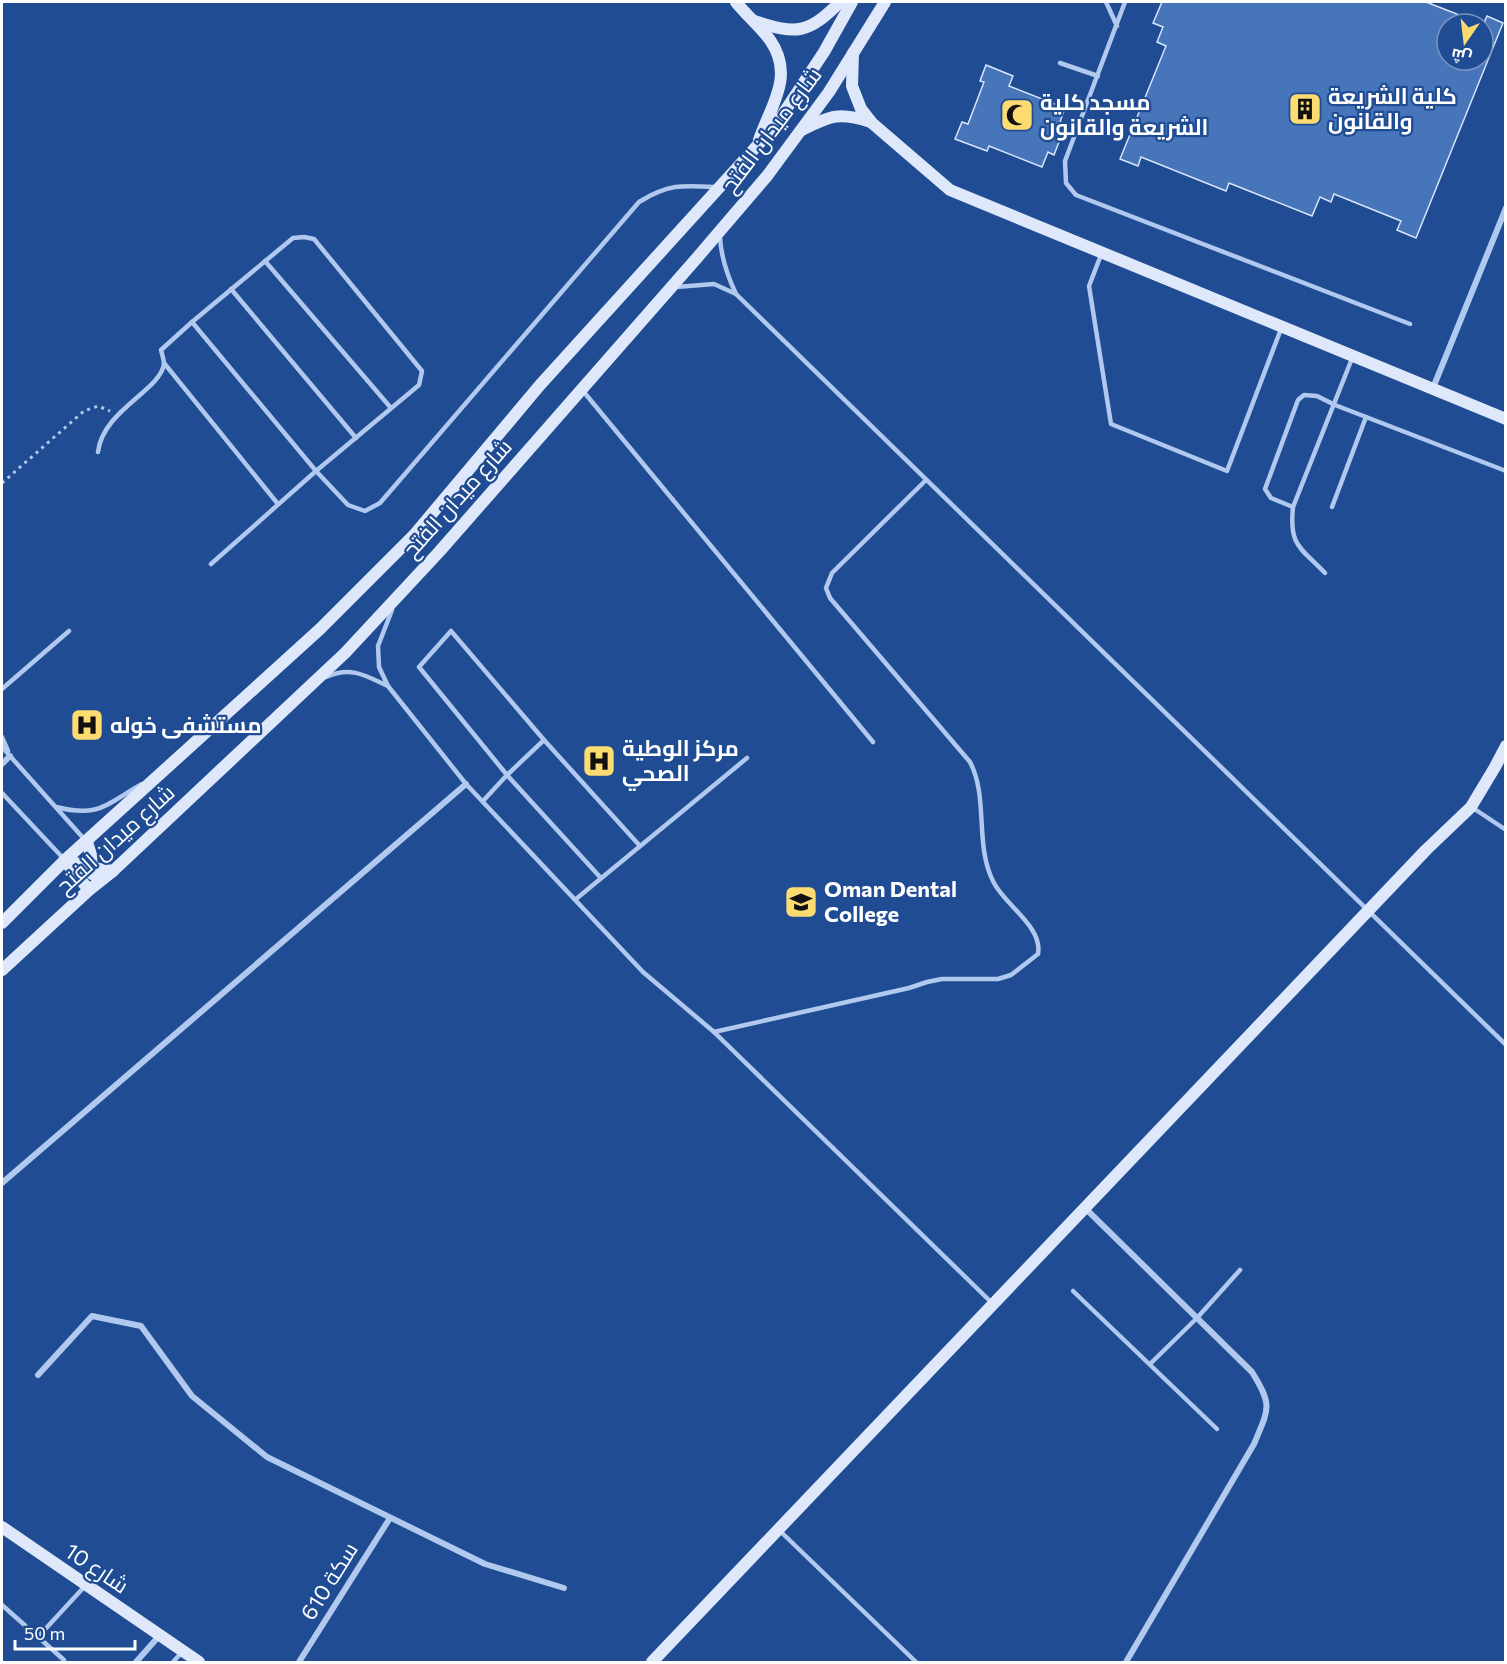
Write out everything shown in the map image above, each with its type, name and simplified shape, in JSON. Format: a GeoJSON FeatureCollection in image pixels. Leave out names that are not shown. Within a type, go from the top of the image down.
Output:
{"type":"FeatureCollection","features":[{"type":"Feature","properties":{"kind":"main road"},"geometry":{"type":"LineString","coordinates":[[736,2],[769,38],[781,62],[782,78],[756,147]]}},
{"type":"Feature","properties":{"kind":"main road"},"geometry":{"type":"LineString","coordinates":[[753,21],[792,30],[807,28],[822,20],[840,2]]}},
{"type":"Feature","properties":{"kind":"main road","name":"شارع ميدان الفتح"},"geometry":{"type":"LineString","coordinates":[[2,922],[65,860],[320,628],[414,535],[540,385],[775,126],[824,52],[852,2]]}},
{"type":"Feature","properties":{"kind":"main road","name":"شارع ميدان الفتح"},"geometry":{"type":"LineString","coordinates":[[2,970],[113,871],[345,653],[398,596],[766,176],[829,92],[885,2]]}},
{"type":"Feature","properties":{"kind":"main road"},"geometry":{"type":"LineString","coordinates":[[853,52],[852,86],[861,109],[872,123],[950,190],[1506,419]]}},
{"type":"Feature","properties":{"kind":"main road"},"geometry":{"type":"LineString","coordinates":[[799,132],[819,121],[841,115],[872,123]]}},
{"type":"Feature","properties":{"kind":"main road"},"geometry":{"type":"LineString","coordinates":[[652,1662],[1368,911],[1471,807],[1506,746]]}},
{"type":"Feature","properties":{"kind":"main road"},"geometry":{"type":"LineString","coordinates":[[87,842],[113,871]]}},
{"type":"Feature","properties":{"kind":"main road"},"geometry":{"type":"LineString","coordinates":[[87,842],[93,868],[90,890]]}},
{"type":"Feature","properties":{"kind":"main road"},"geometry":{"type":"LineString","coordinates":[[65,860],[113,871]]}},
{"type":"Feature","properties":{"kind":"main road"},"geometry":{"type":"LineString","coordinates":[[65,860],[90,890]]}},
{"type":"Feature","properties":{"kind":"main road","name":"شارع 10"},"geometry":{"type":"LineString","coordinates":[[3,1531],[199,1662]]}},
{"type":"Feature","properties":{"kind":"street"},"geometry":{"type":"LineString","coordinates":[[1432,389],[1506,208]]}},
{"type":"Feature","properties":{"kind":"street"},"geometry":{"type":"LineString","coordinates":[[2,764],[10,756]]}},
{"type":"Feature","properties":{"kind":"street"},"geometry":{"type":"LineString","coordinates":[[2,1184],[466,784]]}},
{"type":"Feature","properties":{"kind":"street"},"geometry":{"type":"LineString","coordinates":[[1086,1208],[1252,1372],[1266,1395],[1267,1414],[1254,1444],[1126,1662]]}},
{"type":"Feature","properties":{"kind":"street"},"geometry":{"type":"LineString","coordinates":[[38,1375],[92,1316],[141,1326],[192,1396],[267,1457],[485,1564],[564,1588]]}},
{"type":"Feature","properties":{"kind":"street","name":"سكة 610"},"geometry":{"type":"LineString","coordinates":[[299,1662],[390,1518]]}},
{"type":"Feature","properties":{"kind":"street"},"geometry":{"type":"LineString","coordinates":[[136,1662],[159,1635]]}},
{"type":"Feature","properties":{"kind":"lane"},"geometry":{"type":"LineString","coordinates":[[1106,2],[1117,26]]}},
{"type":"Feature","properties":{"kind":"lane"},"geometry":{"type":"LineString","coordinates":[[1125,2],[1065,161],[1066,183],[1076,195],[1410,324]]}},
{"type":"Feature","properties":{"kind":"lane"},"geometry":{"type":"LineString","coordinates":[[1060,63],[1098,76]]}},
{"type":"Feature","properties":{"kind":"lane"},"geometry":{"type":"LineString","coordinates":[[192,322],[316,471],[348,505],[365,511],[380,503],[639,202],[657,191],[681,185],[720,187]]}},
{"type":"Feature","properties":{"kind":"lane"},"geometry":{"type":"LineString","coordinates":[[720,231],[720,250],[727,275],[736,294]]}},
{"type":"Feature","properties":{"kind":"lane"},"geometry":{"type":"LineString","coordinates":[[211,564],[316,471],[419,385],[422,371],[314,239],[304,237],[293,238],[161,350],[164,363],[278,504]]}},
{"type":"Feature","properties":{"kind":"lane"},"geometry":{"type":"LineString","coordinates":[[1101,252],[1089,286],[1111,424],[1227,471],[1282,327]]}},
{"type":"Feature","properties":{"kind":"lane"},"geometry":{"type":"LineString","coordinates":[[265,261],[391,408]]}},
{"type":"Feature","properties":{"kind":"lane"},"geometry":{"type":"LineString","coordinates":[[671,287],[714,284],[736,294],[1506,1045]]}},
{"type":"Feature","properties":{"kind":"lane"},"geometry":{"type":"LineString","coordinates":[[231,289],[356,438]]}},
{"type":"Feature","properties":{"kind":"lane"},"geometry":{"type":"LineString","coordinates":[[1325,573],[1294,541],[1291,527],[1293,507],[1353,356]]}},
{"type":"Feature","properties":{"kind":"lane"},"geometry":{"type":"LineString","coordinates":[[98,452],[99,439],[117,414],[159,376],[164,363]]}},
{"type":"Feature","properties":{"kind":"lane"},"geometry":{"type":"LineString","coordinates":[[581,389],[873,742]]}},
{"type":"Feature","properties":{"kind":"lane"},"geometry":{"type":"LineString","coordinates":[[1293,507],[1271,498],[1265,489],[1298,400],[1304,395],[1317,396],[1506,471]]}},
{"type":"Feature","properties":{"kind":"lane"},"geometry":{"type":"LineString","coordinates":[[1332,507],[1366,417]]}},
{"type":"Feature","properties":{"kind":"lane"},"geometry":{"type":"LineString","coordinates":[[714,1032],[942,979],[998,979],[1011,975],[1038,954],[1040,943],[1034,932],[994,884],[989,870],[984,849],[976,774],[970,762],[830,598],[826,588],[832,573],[926,480]]}},
{"type":"Feature","properties":{"kind":"lane"},"geometry":{"type":"LineString","coordinates":[[398,596],[378,646],[379,667],[388,686],[466,784],[643,972],[714,1032],[994,1305]]}},
{"type":"Feature","properties":{"kind":"lane"},"geometry":{"type":"LineString","coordinates":[[2,694],[4,687],[69,631]]}},
{"type":"Feature","properties":{"kind":"lane"},"geometry":{"type":"LineString","coordinates":[[600,877],[507,775],[419,667],[451,631],[544,740],[640,846]]}},
{"type":"Feature","properties":{"kind":"lane"},"geometry":{"type":"LineString","coordinates":[[314,682],[334,674],[350,671],[388,686]]}},
{"type":"Feature","properties":{"kind":"lane"},"geometry":{"type":"LineString","coordinates":[[2,737],[10,756]]}},
{"type":"Feature","properties":{"kind":"lane"},"geometry":{"type":"LineString","coordinates":[[483,801],[544,740]]}},
{"type":"Feature","properties":{"kind":"lane"},"geometry":{"type":"LineString","coordinates":[[2,747],[87,842]]}},
{"type":"Feature","properties":{"kind":"lane"},"geometry":{"type":"LineString","coordinates":[[576,899],[747,758]]}},
{"type":"Feature","properties":{"kind":"lane"},"geometry":{"type":"LineString","coordinates":[[55,806],[76,812],[93,811],[108,805],[165,771]]}},
{"type":"Feature","properties":{"kind":"lane"},"geometry":{"type":"LineString","coordinates":[[2,793],[65,860]]}},
{"type":"Feature","properties":{"kind":"lane"},"geometry":{"type":"LineString","coordinates":[[1471,807],[1506,830]]}},
{"type":"Feature","properties":{"kind":"lane"},"geometry":{"type":"LineString","coordinates":[[1150,1364],[1197,1318],[1240,1270]]}},
{"type":"Feature","properties":{"kind":"lane"},"geometry":{"type":"LineString","coordinates":[[1073,1291],[1217,1429]]}},
{"type":"Feature","properties":{"kind":"lane"},"geometry":{"type":"LineString","coordinates":[[779,1530],[916,1662]]}},
{"type":"Feature","properties":{"kind":"lane"},"geometry":{"type":"LineString","coordinates":[[38,1637],[85,1586]]}},
{"type":"Feature","properties":{"kind":"lane"},"geometry":{"type":"LineString","coordinates":[[2,1605],[64,1660]]}},
{"type":"Feature","properties":{"kind":"lane"},"geometry":{"type":"LineString","coordinates":[[173,1662],[183,1652]]}},
{"type":"Feature","properties":{"kind":"path"},"geometry":{"type":"LineString","coordinates":[[2,483],[84,411],[98,406],[117,414]]}},
{"type":"Feature","properties":{"kind":"building","name":"كلية الشريعة والقانون"},"geometry":{"type":"Polygon","coordinates":[[[1162,2],[1426,2],[1452,12],[1435,12],[1435,72],[1483,72],[1416,238],[1397,230],[1401,221],[1334,194],[1331,202],[1320,197],[1312,216],[1229,183],[1226,191],[1141,157],[1138,166],[1120,159],[1166,46],[1157,42],[1163,27],[1153,23],[1162,2]]]}},
{"type":"Feature","properties":{"kind":"building","name":"كلية الشريعة والقانون"},"geometry":{"type":"Polygon","coordinates":[[[1495,20],[1503,23],[1495,43],[1495,20]]]}},
{"type":"Feature","properties":{"kind":"building","name":"مسجد كلية الشريعة والقانون"},"geometry":{"type":"Polygon","coordinates":[[[986,65],[1013,76],[1009,86],[1065,108],[1060,122],[1066,124],[1054,155],[1048,152],[1042,167],[989,146],[987,151],[955,139],[962,122],[968,124],[984,82],[980,81],[986,65]]]}},
{"type":"Feature","properties":{"kind":"place","name":"كلية الشريعة والقانون"},"geometry":{"type":"Point","coordinates":[1305,109]}},
{"type":"Feature","properties":{"kind":"place","name":"مسجد كلية الشريعة والقانون"},"geometry":{"type":"Point","coordinates":[1017,115]}},
{"type":"Feature","properties":{"kind":"place","name":"مستشفى خوله"},"geometry":{"type":"Point","coordinates":[87,725]}},
{"type":"Feature","properties":{"kind":"place","name":"مركز الوطية الصحي"},"geometry":{"type":"Point","coordinates":[599,761]}},
{"type":"Feature","properties":{"kind":"place","name":"Oman Dental College"},"geometry":{"type":"Point","coordinates":[801,902]}}]}
